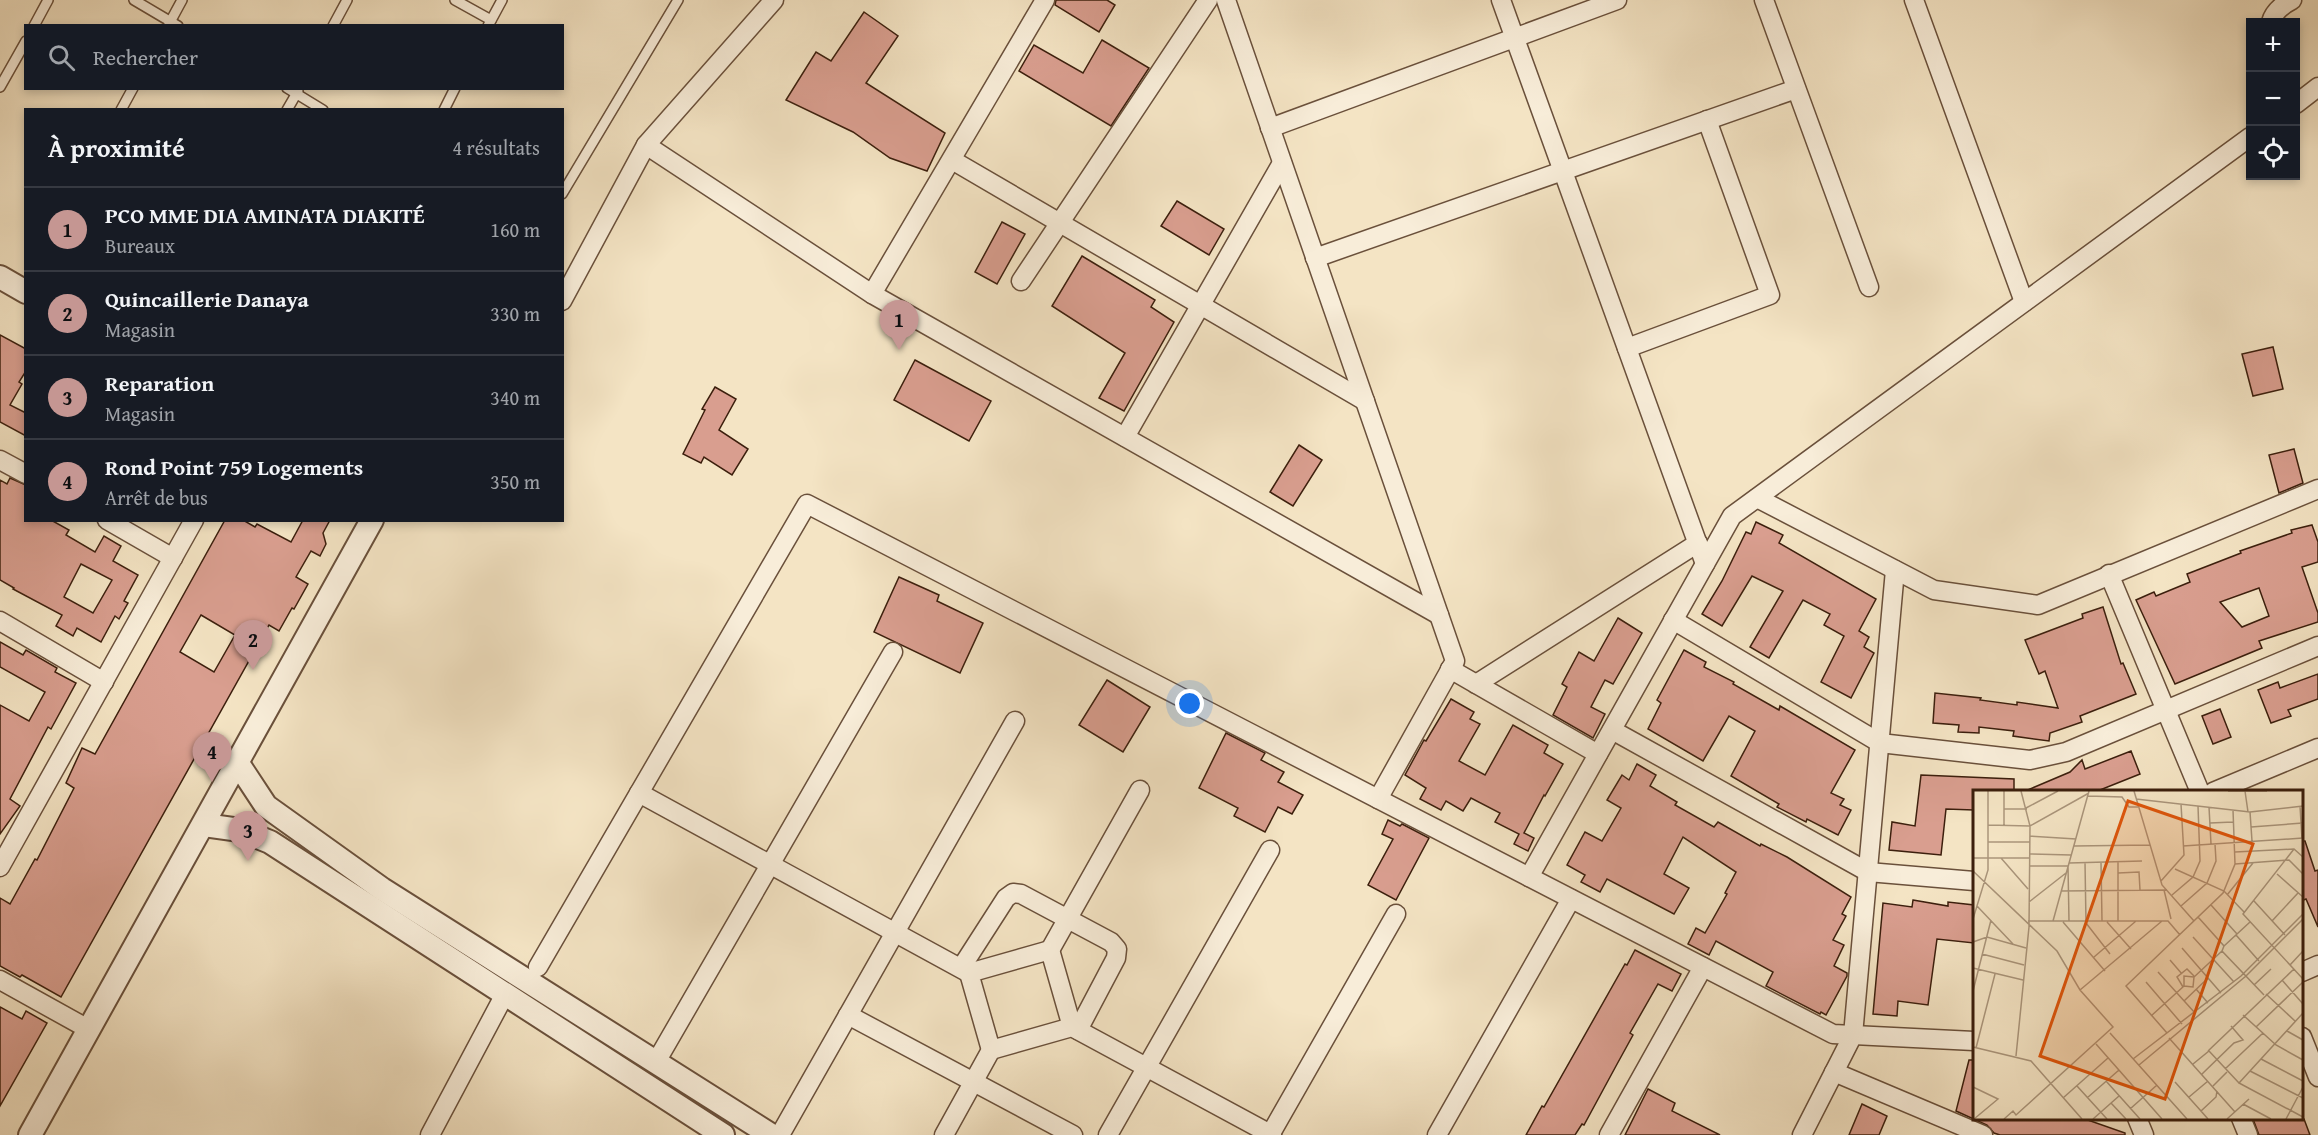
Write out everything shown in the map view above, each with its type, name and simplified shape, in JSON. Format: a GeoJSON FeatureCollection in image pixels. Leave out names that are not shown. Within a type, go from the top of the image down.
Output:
{"type":"FeatureCollection","features":[{"type":"Feature","properties":{"kind":"street"},"geometry":{"type":"LineString","coordinates":[[564,297],[646,145],[774,0]]}},
{"type":"Feature","properties":{"kind":"street"},"geometry":{"type":"LineString","coordinates":[[872,294],[1045,0]]}},
{"type":"Feature","properties":{"kind":"street"},"geometry":{"type":"LineString","coordinates":[[1021,281],[1208,0]]}},
{"type":"Feature","properties":{"kind":"street"},"geometry":{"type":"LineString","coordinates":[[1226,0],[1455,661],[1378,799]]}},
{"type":"Feature","properties":{"kind":"street"},"geometry":{"type":"LineString","coordinates":[[1501,0],[1705,564]]}},
{"type":"Feature","properties":{"kind":"street"},"geometry":{"type":"LineString","coordinates":[[1270,128],[1617,0]]}},
{"type":"Feature","properties":{"kind":"street"},"geometry":{"type":"LineString","coordinates":[[1764,0],[1869,287]]}},
{"type":"Feature","properties":{"kind":"street"},"geometry":{"type":"LineString","coordinates":[[1914,0],[2024,302]]}},
{"type":"Feature","properties":{"kind":"street"},"geometry":{"type":"LineString","coordinates":[[2272,18],[2282,6],[2292,0]]}},
{"type":"Feature","properties":{"kind":"street"},"geometry":{"type":"LineString","coordinates":[[2300,96],[2318,87]]}},
{"type":"Feature","properties":{"kind":"street"},"geometry":{"type":"LineString","coordinates":[[1315,258],[1796,89]]}},
{"type":"Feature","properties":{"kind":"street"},"geometry":{"type":"LineString","coordinates":[[1627,348],[1770,295],[1707,120]]}},
{"type":"Feature","properties":{"kind":"street"},"geometry":{"type":"LineString","coordinates":[[1529,877],[1732,516],[2246,139]]}},
{"type":"Feature","properties":{"kind":"street"},"geometry":{"type":"LineString","coordinates":[[646,145],[872,294],[1439,615]]}},
{"type":"Feature","properties":{"kind":"street"},"geometry":{"type":"LineString","coordinates":[[952,160],[1365,401]]}},
{"type":"Feature","properties":{"kind":"street"},"geometry":{"type":"LineString","coordinates":[[1125,438],[1282,163]]}},
{"type":"Feature","properties":{"kind":"street"},"geometry":{"type":"LineString","coordinates":[[0,277],[24,291]]}},
{"type":"Feature","properties":{"kind":"street"},"geometry":{"type":"LineString","coordinates":[[0,460],[24,473]]}},
{"type":"Feature","properties":{"kind":"street"},"geometry":{"type":"LineString","coordinates":[[1757,498],[1934,590],[2038,605],[2318,489]]}},
{"type":"Feature","properties":{"kind":"street"},"geometry":{"type":"LineString","coordinates":[[538,967],[807,504],[1833,1034],[1973,1041]]}},
{"type":"Feature","properties":{"kind":"street"},"geometry":{"type":"LineString","coordinates":[[110,522],[173,558]]}},
{"type":"Feature","properties":{"kind":"street"},"geometry":{"type":"LineString","coordinates":[[0,867],[193,522]]}},
{"type":"Feature","properties":{"kind":"street"},"geometry":{"type":"LineString","coordinates":[[30,1135],[371,522]]}},
{"type":"Feature","properties":{"kind":"street"},"geometry":{"type":"LineString","coordinates":[[1476,684],[1698,543]]}},
{"type":"Feature","properties":{"kind":"street"},"geometry":{"type":"LineString","coordinates":[[1802,1135],[1853,1035],[1895,570]]}},
{"type":"Feature","properties":{"kind":"street"},"geometry":{"type":"LineString","coordinates":[[2109,574],[2199,790]]}},
{"type":"Feature","properties":{"kind":"street"},"geometry":{"type":"LineString","coordinates":[[1673,620],[1880,743],[2030,760],[2066,752],[2318,646]]}},
{"type":"Feature","properties":{"kind":"street"},"geometry":{"type":"LineString","coordinates":[[0,621],[104,682]]}},
{"type":"Feature","properties":{"kind":"street"},"geometry":{"type":"LineString","coordinates":[[656,1062],[893,652]]}},
{"type":"Feature","properties":{"kind":"street"},"geometry":{"type":"LineString","coordinates":[[1450,669],[1598,754]]}},
{"type":"Feature","properties":{"kind":"street"},"geometry":{"type":"LineString","coordinates":[[780,1135],[1015,721]]}},
{"type":"Feature","properties":{"kind":"street"},"geometry":{"type":"LineString","coordinates":[[1612,730],[1868,872],[1973,881]]}},
{"type":"Feature","properties":{"kind":"street"},"geometry":{"type":"LineString","coordinates":[[2218,790],[2318,748]]}},
{"type":"Feature","properties":{"kind":"street"},"geometry":{"type":"LineString","coordinates":[[237,762],[266,806],[382,889],[771,1135]]}},
{"type":"Feature","properties":{"kind":"street"},"geometry":{"type":"LineString","coordinates":[[1075,1029],[1050,950],[1140,790]]}},
{"type":"Feature","properties":{"kind":"street"},"geometry":{"type":"LineString","coordinates":[[639,793],[965,971],[1050,950]]}},
{"type":"Feature","properties":{"kind":"street"},"geometry":{"type":"LineString","coordinates":[[204,825],[240,830],[270,842],[723,1135]]}},
{"type":"Feature","properties":{"kind":"street"},"geometry":{"type":"LineString","coordinates":[[1108,1135],[1270,850]]}},
{"type":"Feature","properties":{"kind":"street"},"geometry":{"type":"LineString","coordinates":[[944,1135],[991,1050],[965,971],[1009,894],[1021,894],[1111,942],[1117,950],[1116,958],[1075,1029]]}},
{"type":"Feature","properties":{"kind":"street"},"geometry":{"type":"LineString","coordinates":[[1437,1135],[1571,899]]}},
{"type":"Feature","properties":{"kind":"street"},"geometry":{"type":"LineString","coordinates":[[991,1050],[1075,1029],[1271,1135],[1396,914]]}},
{"type":"Feature","properties":{"kind":"street"},"geometry":{"type":"LineString","coordinates":[[2303,971],[2318,965]]}},
{"type":"Feature","properties":{"kind":"street"},"geometry":{"type":"LineString","coordinates":[[1609,1135],[1703,967]]}},
{"type":"Feature","properties":{"kind":"street"},"geometry":{"type":"LineString","coordinates":[[0,980],[90,1030]]}},
{"type":"Feature","properties":{"kind":"street"},"geometry":{"type":"LineString","coordinates":[[430,1135],[505,994]]}},
{"type":"Feature","properties":{"kind":"street"},"geometry":{"type":"LineString","coordinates":[[848,1015],[1073,1135]]}},
{"type":"Feature","properties":{"kind":"street"},"geometry":{"type":"LineString","coordinates":[[2303,1043],[2318,1077]]}},
{"type":"Feature","properties":{"kind":"street"},"geometry":{"type":"LineString","coordinates":[[1834,1072],[1983,1135]]}},
{"type":"Feature","properties":{"kind":"street"},"geometry":{"type":"LineString","coordinates":[[2137,1120],[2144,1135]]}},
{"type":"Feature","properties":{"kind":"street"},"geometry":{"type":"LineString","coordinates":[[2241,1120],[2248,1135]]}},
{"type":"Feature","properties":{"kind":"lane"},"geometry":{"type":"LineString","coordinates":[[35,24],[48,0]]}},
{"type":"Feature","properties":{"kind":"lane"},"geometry":{"type":"LineString","coordinates":[[134,0],[172,24],[182,0]]}},
{"type":"Feature","properties":{"kind":"lane"},"geometry":{"type":"LineString","coordinates":[[334,24],[347,0]]}},
{"type":"Feature","properties":{"kind":"lane"},"geometry":{"type":"LineString","coordinates":[[455,0],[490,23],[502,0]]}},
{"type":"Feature","properties":{"kind":"lane"},"geometry":{"type":"LineString","coordinates":[[564,191],[678,0]]}},
{"type":"Feature","properties":{"kind":"lane"},"geometry":{"type":"LineString","coordinates":[[0,87],[24,45]]}},
{"type":"Feature","properties":{"kind":"lane"},"geometry":{"type":"LineString","coordinates":[[122,108],[132,90]]}},
{"type":"Feature","properties":{"kind":"lane"},"geometry":{"type":"LineString","coordinates":[[445,108],[454,90]]}},
{"type":"Feature","properties":{"kind":"lane"},"geometry":{"type":"LineString","coordinates":[[288,108],[298,91],[320,108]]}},
{"type":"Feature","properties":{"kind":"building"},"geometry":{"type":"Polygon","coordinates":[[[1056,0],[1107,0],[1115,5],[1099,32],[1055,5],[1056,0]]]}},
{"type":"Feature","properties":{"kind":"building"},"geometry":{"type":"Polygon","coordinates":[[[864,12],[898,36],[866,83],[945,133],[927,171],[890,158],[853,132],[786,100],[816,52],[831,61],[864,12]]]}},
{"type":"Feature","properties":{"kind":"building"},"geometry":{"type":"Polygon","coordinates":[[[1102,40],[1149,68],[1111,126],[1019,71],[1034,45],[1083,73],[1102,40]]]}},
{"type":"Feature","properties":{"kind":"building"},"geometry":{"type":"Polygon","coordinates":[[[1177,201],[1224,229],[1209,255],[1161,226],[1177,201]]]}},
{"type":"Feature","properties":{"kind":"building"},"geometry":{"type":"Polygon","coordinates":[[[1002,222],[1025,234],[997,284],[975,272],[1002,222]]]}},
{"type":"Feature","properties":{"kind":"building"},"geometry":{"type":"Polygon","coordinates":[[[1082,256],[1155,300],[1151,307],[1174,322],[1124,411],[1099,398],[1125,353],[1052,306],[1082,256]]]}},
{"type":"Feature","properties":{"kind":"building"},"geometry":{"type":"Polygon","coordinates":[[[0,335],[24,348],[24,374],[19,382],[22,384],[10,405],[24,412],[24,435],[0,422],[0,335]]]}},
{"type":"Feature","properties":{"kind":"building"},"geometry":{"type":"Polygon","coordinates":[[[2273,347],[2283,389],[2253,396],[2242,354],[2273,347]]]}},
{"type":"Feature","properties":{"kind":"building"},"geometry":{"type":"Polygon","coordinates":[[[915,360],[991,401],[969,441],[894,400],[915,360]]]}},
{"type":"Feature","properties":{"kind":"building"},"geometry":{"type":"Polygon","coordinates":[[[715,387],[736,399],[719,430],[748,449],[732,475],[704,457],[701,463],[683,454],[705,410],[702,409],[715,387]]]}},
{"type":"Feature","properties":{"kind":"building"},"geometry":{"type":"Polygon","coordinates":[[[1299,445],[1322,460],[1293,506],[1270,492],[1299,445]]]}},
{"type":"Feature","properties":{"kind":"building"},"geometry":{"type":"Polygon","coordinates":[[[2294,449],[2303,483],[2279,493],[2269,455],[2294,449]]]}},
{"type":"Feature","properties":{"kind":"building"},"geometry":{"type":"Polygon","coordinates":[[[10,478],[24,484],[24,522],[55,522],[69,530],[66,535],[95,552],[104,536],[121,546],[113,561],[138,575],[124,601],[128,603],[119,619],[115,616],[101,642],[77,628],[73,636],[56,626],[62,615],[0,580],[0,480],[7,484],[10,478]],[[81,564],[64,597],[93,613],[112,580],[81,564]]]}},
{"type":"Feature","properties":{"kind":"building"},"geometry":{"type":"Polygon","coordinates":[[[224,522],[246,522],[255,527],[257,524],[291,542],[302,522],[329,522],[323,533],[326,544],[320,556],[311,551],[296,577],[308,584],[294,609],[292,608],[279,631],[269,625],[61,997],[22,975],[20,977],[0,966],[0,898],[10,904],[35,859],[37,860],[74,788],[66,783],[82,748],[95,754],[224,522]],[[201,615],[180,652],[214,672],[235,635],[201,615]]]}},
{"type":"Feature","properties":{"kind":"building"},"geometry":{"type":"Polygon","coordinates":[[[1756,522],[1783,535],[1779,543],[1876,599],[1859,631],[1869,637],[1864,647],[1874,653],[1851,698],[1821,682],[1844,636],[1824,625],[1830,614],[1803,600],[1769,658],[1750,647],[1783,591],[1752,576],[1722,626],[1702,614],[1722,581],[1746,532],[1751,534],[1756,522]]]}},
{"type":"Feature","properties":{"kind":"building"},"geometry":{"type":"Polygon","coordinates":[[[2312,525],[2318,542],[2318,562],[2302,567],[2318,613],[2318,622],[2259,641],[2262,648],[2175,684],[2136,600],[2154,592],[2156,596],[2190,582],[2187,574],[2241,553],[2240,551],[2292,533],[2291,530],[2312,525]],[[2259,588],[2220,602],[2242,627],[2269,616],[2259,588]]]}},
{"type":"Feature","properties":{"kind":"building"},"geometry":{"type":"Polygon","coordinates":[[[899,577],[939,595],[937,601],[983,623],[960,673],[874,632],[899,577]]]}},
{"type":"Feature","properties":{"kind":"building"},"geometry":{"type":"Polygon","coordinates":[[[2103,607],[2121,664],[2123,663],[2136,694],[2080,716],[2082,722],[2050,733],[2049,741],[2013,736],[2014,731],[1979,727],[1979,733],[1958,732],[1959,725],[1933,723],[1935,693],[2017,705],[2017,702],[2058,708],[2045,671],[2039,674],[2025,640],[2083,618],[2082,614],[2103,607]]]}},
{"type":"Feature","properties":{"kind":"building"},"geometry":{"type":"Polygon","coordinates":[[[1618,618],[1642,633],[1613,684],[1605,680],[1591,707],[1605,714],[1593,738],[1553,715],[1567,687],[1562,684],[1579,652],[1594,661],[1618,618]]]}},
{"type":"Feature","properties":{"kind":"building"},"geometry":{"type":"Polygon","coordinates":[[[0,642],[23,655],[26,650],[57,668],[55,672],[76,683],[51,729],[48,727],[10,799],[20,806],[0,834],[0,705],[29,721],[45,692],[0,667],[0,642]]]}},
{"type":"Feature","properties":{"kind":"building"},"geometry":{"type":"Polygon","coordinates":[[[1684,650],[1706,662],[1704,667],[1734,682],[1733,684],[1779,710],[1780,706],[1855,750],[1831,793],[1844,799],[1840,805],[1851,810],[1838,835],[1777,807],[1779,804],[1731,776],[1755,731],[1729,716],[1703,761],[1648,729],[1661,703],[1657,700],[1684,650]]]}},
{"type":"Feature","properties":{"kind":"building"},"geometry":{"type":"Polygon","coordinates":[[[2318,674],[2318,699],[2288,710],[2291,716],[2271,723],[2258,690],[2278,682],[2280,688],[2318,674]]]}},
{"type":"Feature","properties":{"kind":"building"},"geometry":{"type":"Polygon","coordinates":[[[1107,680],[1150,707],[1123,752],[1079,725],[1107,680]]]}},
{"type":"Feature","properties":{"kind":"building"},"geometry":{"type":"Polygon","coordinates":[[[1451,699],[1474,712],[1470,719],[1480,724],[1459,761],[1485,775],[1513,725],[1548,745],[1544,753],[1563,764],[1524,833],[1534,838],[1528,851],[1514,844],[1519,834],[1495,822],[1500,813],[1471,798],[1463,811],[1446,801],[1441,810],[1420,799],[1426,788],[1405,775],[1424,740],[1426,741],[1451,699]]]}},
{"type":"Feature","properties":{"kind":"building"},"geometry":{"type":"Polygon","coordinates":[[[2220,709],[2231,737],[2213,744],[2202,716],[2220,709]]]}},
{"type":"Feature","properties":{"kind":"building"},"geometry":{"type":"Polygon","coordinates":[[[1226,733],[1265,753],[1261,760],[1284,772],[1278,782],[1303,795],[1292,814],[1278,807],[1265,832],[1234,816],[1238,808],[1199,788],[1226,733]]]}},
{"type":"Feature","properties":{"kind":"building"},"geometry":{"type":"Polygon","coordinates":[[[2131,751],[2140,774],[2100,790],[2028,790],[2070,772],[2082,760],[2085,769],[2131,751]]]}},
{"type":"Feature","properties":{"kind":"building"},"geometry":{"type":"Polygon","coordinates":[[[1637,764],[1656,775],[1650,786],[1677,802],[1675,805],[1714,827],[1718,822],[1760,846],[1761,844],[1787,857],[1851,897],[1842,914],[1846,916],[1833,940],[1844,945],[1834,966],[1847,973],[1847,976],[1826,1015],[1766,986],[1773,972],[1716,941],[1709,955],[1688,944],[1696,928],[1705,933],[1727,894],[1725,893],[1736,872],[1683,837],[1664,874],[1689,888],[1674,914],[1607,879],[1600,892],[1581,882],[1585,875],[1567,865],[1585,832],[1602,841],[1621,808],[1607,800],[1622,775],[1629,780],[1637,764]]]}},
{"type":"Feature","properties":{"kind":"building"},"geometry":{"type":"Polygon","coordinates":[[[1921,775],[2014,779],[2014,790],[1973,790],[1973,810],[1946,809],[1941,855],[1889,850],[1892,822],[1915,826],[1921,775]]]}},
{"type":"Feature","properties":{"kind":"building"},"geometry":{"type":"Polygon","coordinates":[[[1388,820],[1400,826],[1402,824],[1429,838],[1396,900],[1368,885],[1393,839],[1382,834],[1388,820]]]}},
{"type":"Feature","properties":{"kind":"building"},"geometry":{"type":"Polygon","coordinates":[[[2303,841],[2305,841],[2315,871],[2318,870],[2318,927],[2306,899],[2303,900],[2303,841]]]}},
{"type":"Feature","properties":{"kind":"building"},"geometry":{"type":"Polygon","coordinates":[[[1913,900],[1948,906],[1948,902],[1973,905],[1973,943],[1937,939],[1928,1005],[1898,1001],[1897,1016],[1873,1014],[1883,903],[1912,907],[1913,900]]]}},
{"type":"Feature","properties":{"kind":"building"},"geometry":{"type":"Polygon","coordinates":[[[1635,950],[1681,974],[1672,991],[1658,984],[1630,1033],[1633,1035],[1584,1125],[1582,1124],[1575,1135],[1526,1135],[1625,964],[1627,965],[1635,950]]]}},
{"type":"Feature","properties":{"kind":"building"},"geometry":{"type":"Polygon","coordinates":[[[0,1007],[22,1019],[26,1011],[47,1023],[0,1106],[0,1007]]]}},
{"type":"Feature","properties":{"kind":"building"},"geometry":{"type":"Polygon","coordinates":[[[1969,1060],[1973,1060],[1973,1119],[1956,1111],[1969,1060]]]}},
{"type":"Feature","properties":{"kind":"building"},"geometry":{"type":"Polygon","coordinates":[[[1648,1089],[1675,1103],[1672,1111],[1720,1135],[1625,1135],[1648,1089]]]}},
{"type":"Feature","properties":{"kind":"building"},"geometry":{"type":"Polygon","coordinates":[[[1862,1104],[1887,1116],[1879,1135],[1849,1135],[1862,1104]]]}},
{"type":"Feature","properties":{"kind":"building"},"geometry":{"type":"Polygon","coordinates":[[[2304,1119],[2310,1135],[2259,1135],[2253,1120],[2304,1119]]]}},
{"type":"Feature","properties":{"kind":"building"},"geometry":{"type":"Polygon","coordinates":[[[1976,1120],[2088,1120],[2125,1133],[2125,1135],[2000,1135],[1994,1133],[1987,1125],[1976,1120]]]}},
{"type":"Feature","properties":{"kind":"place","name":"PCO MME DIA AMINATA DIAKITÉ"},"geometry":{"type":"Point","coordinates":[899,350]}},
{"type":"Feature","properties":{"kind":"place","name":"Quincaillerie Danaya"},"geometry":{"type":"Point","coordinates":[253,670]}},
{"type":"Feature","properties":{"kind":"place","name":"Rond Point 759 Logements"},"geometry":{"type":"Point","coordinates":[212,782]}},
{"type":"Feature","properties":{"kind":"place","name":"Reparation"},"geometry":{"type":"Point","coordinates":[248,861]}}]}
